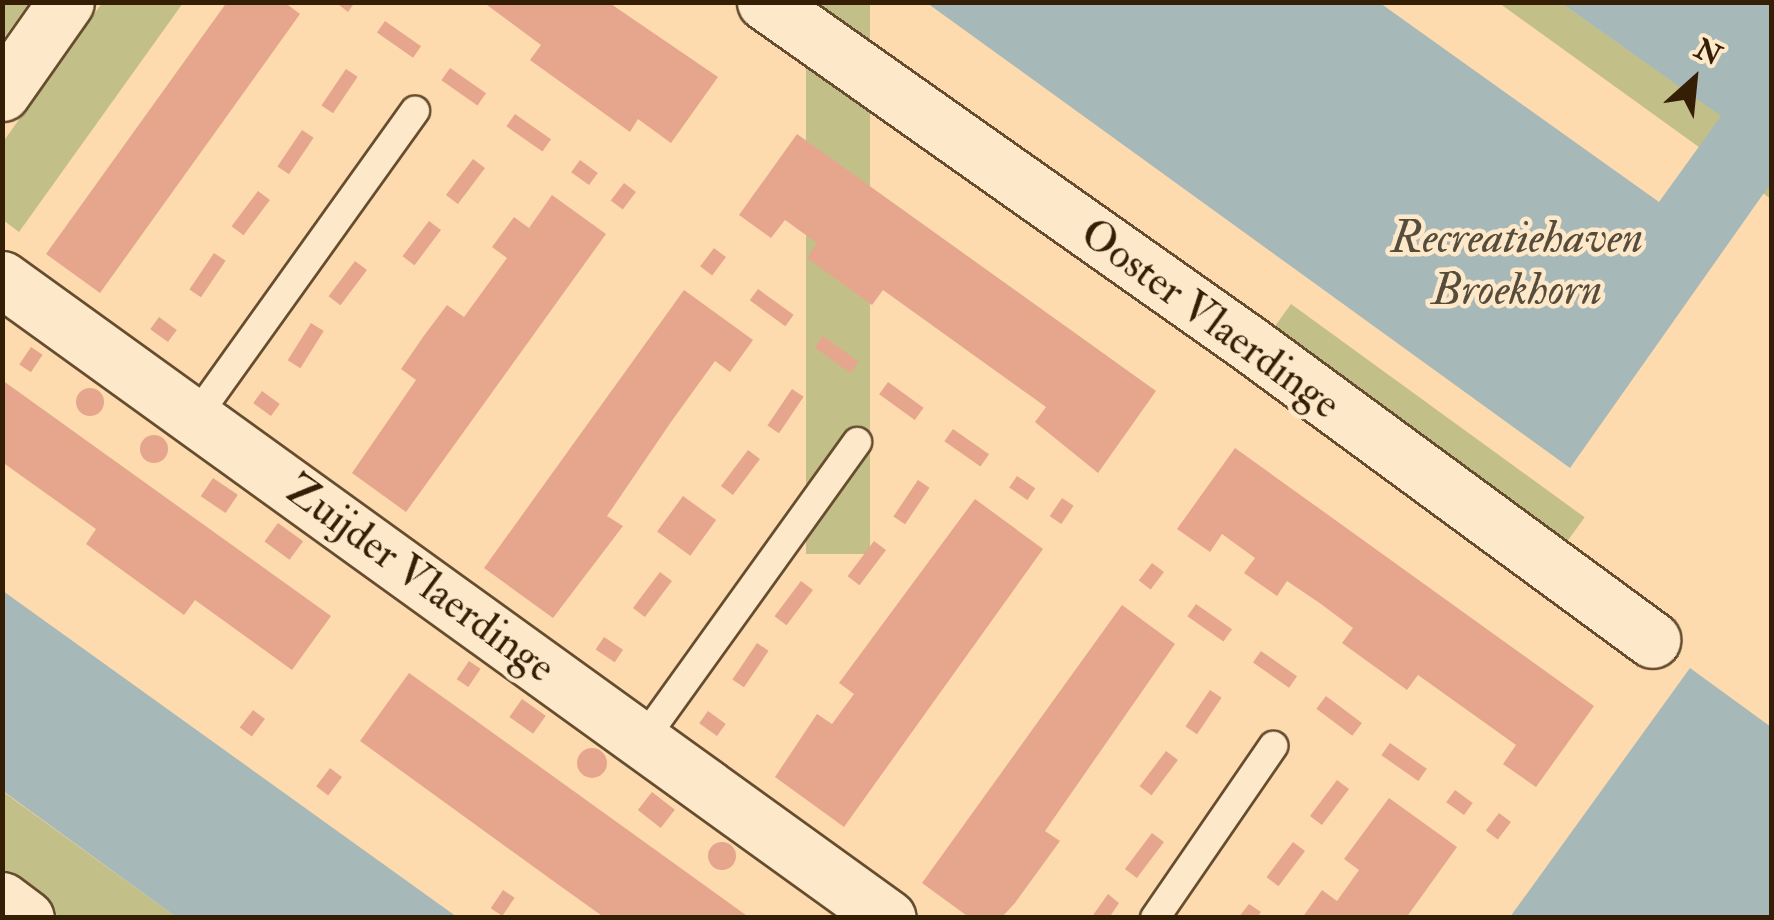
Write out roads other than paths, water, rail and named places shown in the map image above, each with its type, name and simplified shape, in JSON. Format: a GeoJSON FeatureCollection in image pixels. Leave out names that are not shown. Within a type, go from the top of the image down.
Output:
{"type":"FeatureCollection","features":[{"type":"Feature","properties":{"kind":"street"},"geometry":{"type":"LineString","coordinates":[[2,92],[66,2]]}},
{"type":"Feature","properties":{"kind":"street","name":"Ooster Vlaerdinge"},"geometry":{"type":"LineString","coordinates":[[764,2],[1250,345],[1652,640]]}},
{"type":"Feature","properties":{"kind":"street","name":"Zuijder Vlaerdinge"},"geometry":{"type":"LineString","coordinates":[[2,279],[888,918]]}},
{"type":"Feature","properties":{"kind":"street"},"geometry":{"type":"LineString","coordinates":[[2,900],[26,918]]}},
{"type":"Feature","properties":{"kind":"lane"},"geometry":{"type":"LineString","coordinates":[[195,418],[416,111]]}},
{"type":"Feature","properties":{"kind":"lane"},"geometry":{"type":"LineString","coordinates":[[644,740],[858,442]]}},
{"type":"Feature","properties":{"kind":"lane"},"geometry":{"type":"LineString","coordinates":[[1155,918],[1273,746]]}},
{"type":"Feature","properties":{"kind":"water","name":"Recreatiehaven Broekhorn"},"geometry":{"type":"Polygon","coordinates":[[[927,3],[1380,3],[1659,202],[1721,116],[1561,3],[1771,3],[1771,183],[1570,468],[927,3]]]}},
{"type":"Feature","properties":{"kind":"water"},"geometry":{"type":"Polygon","coordinates":[[[3,591],[457,917],[176,917],[3,791],[3,591]]]}},
{"type":"Feature","properties":{"kind":"water"},"geometry":{"type":"Polygon","coordinates":[[[1690,668],[1771,727],[1771,917],[1510,917],[1690,668]]]}}]}
